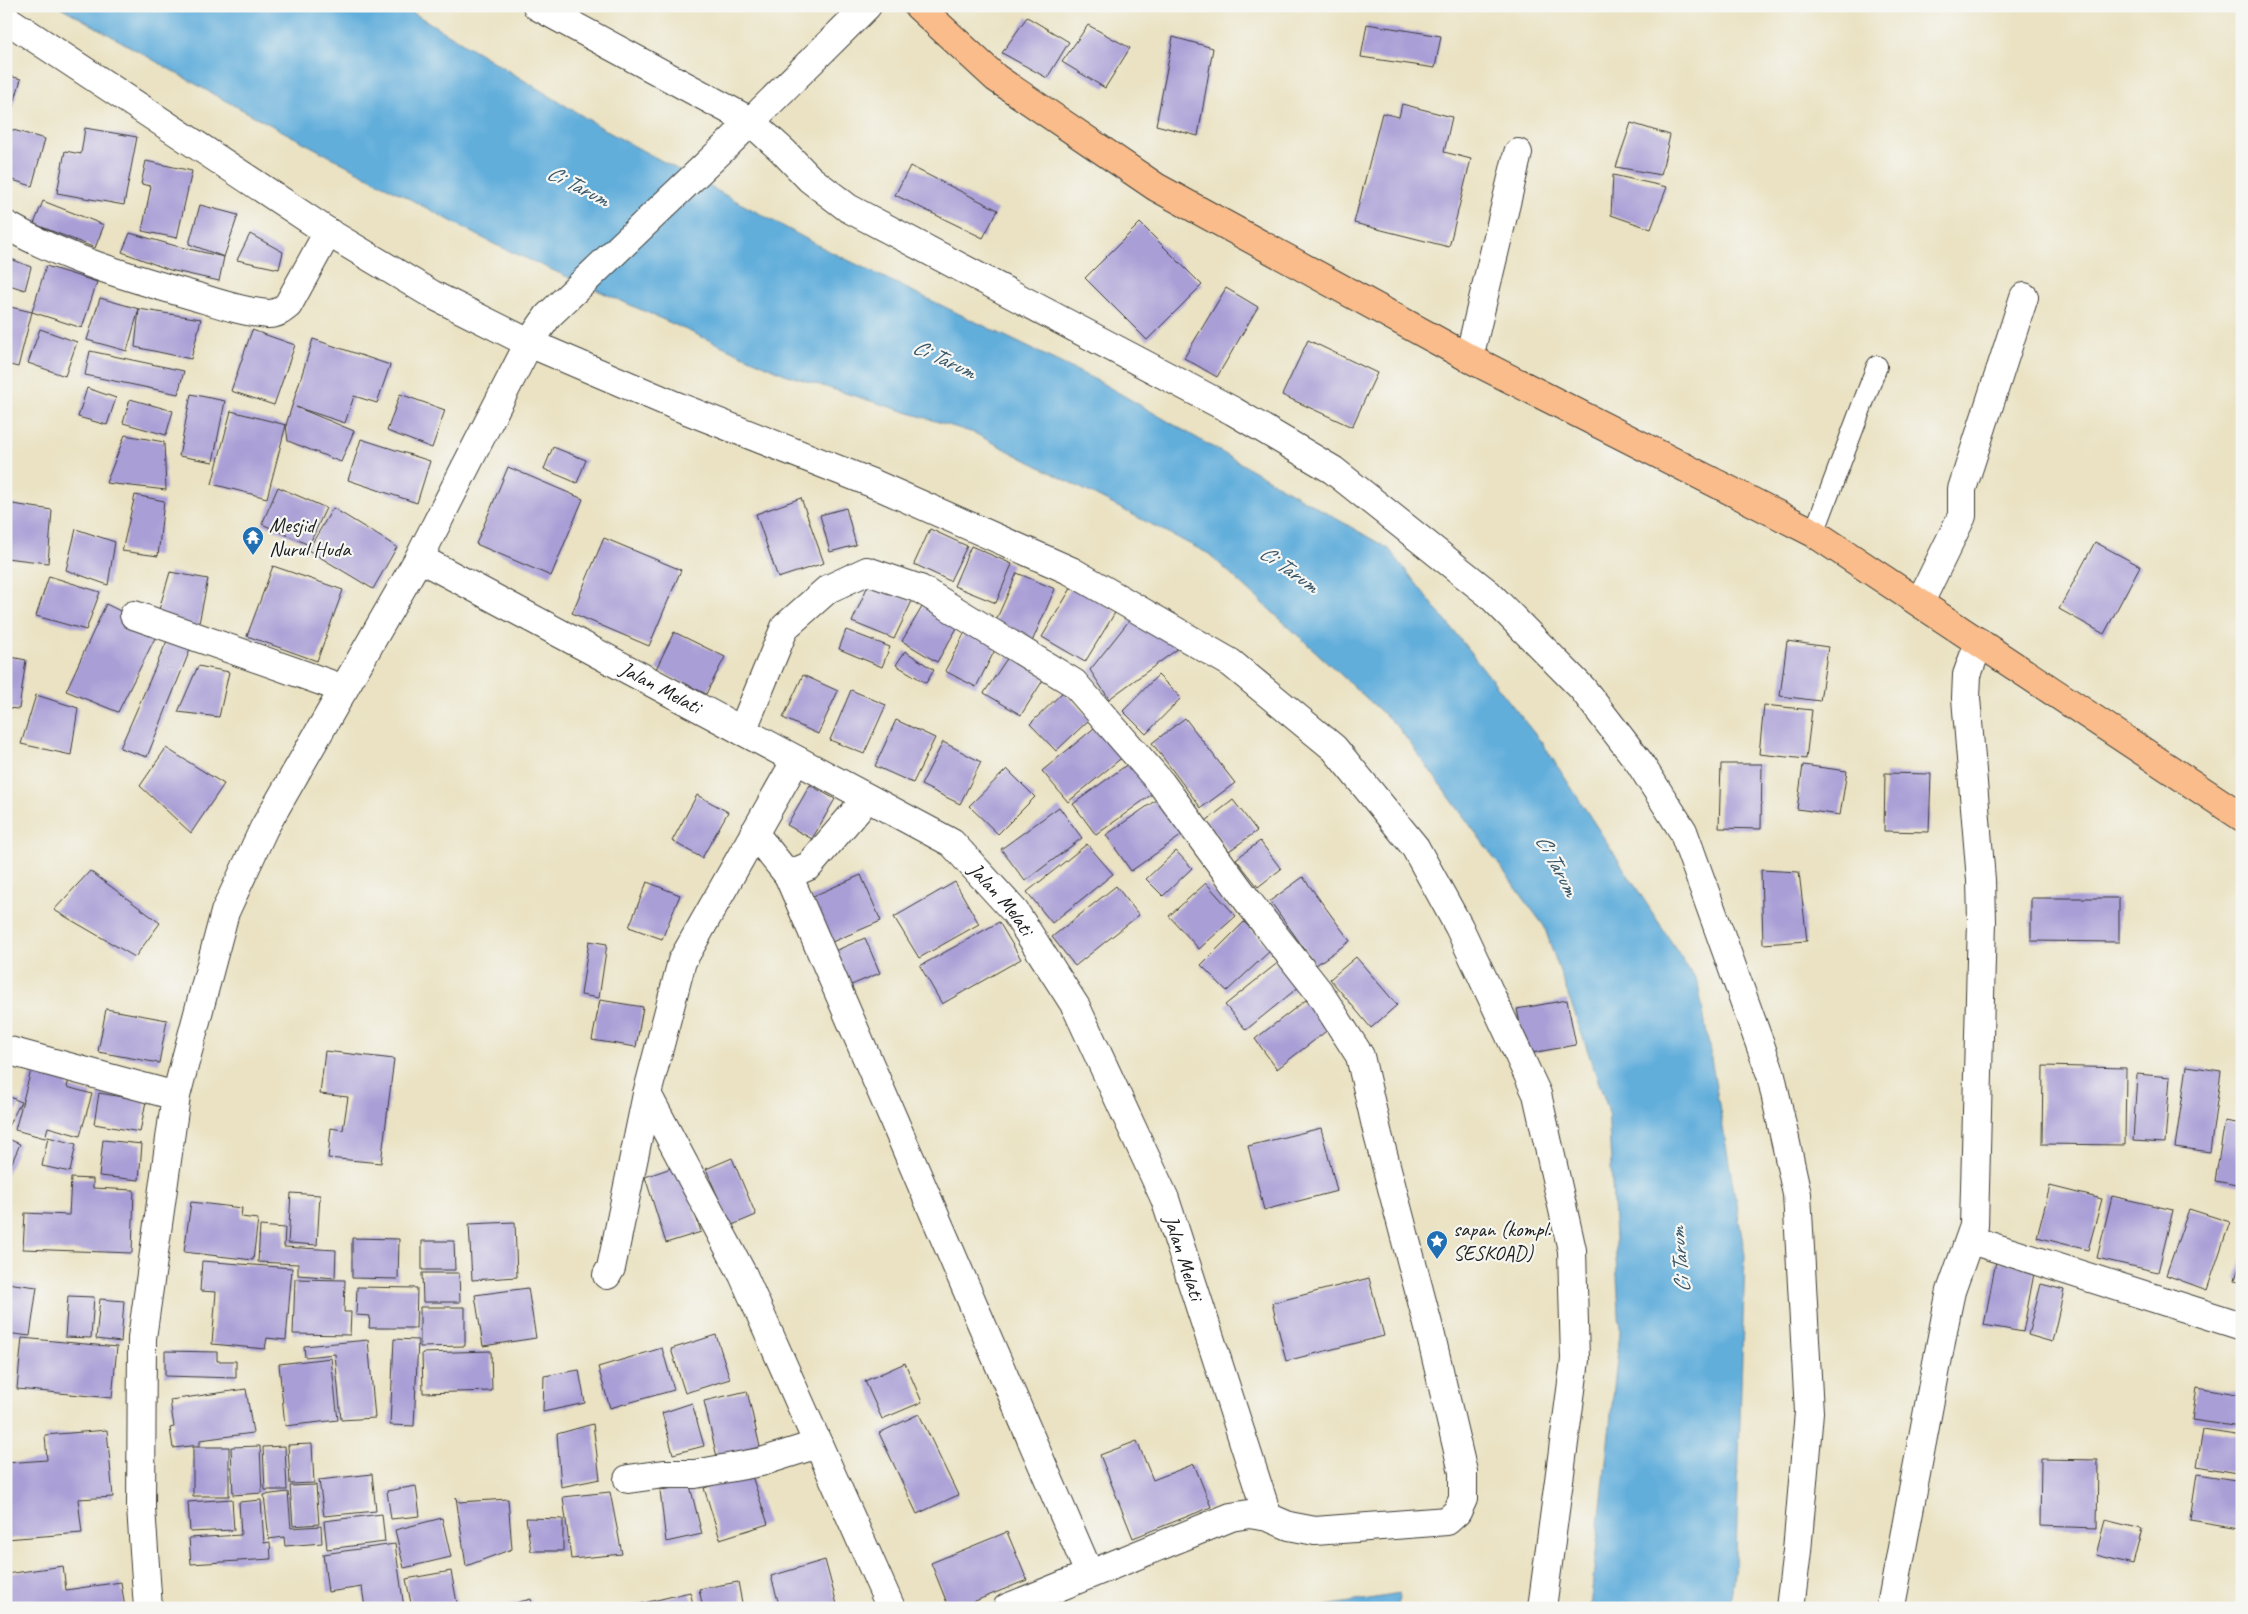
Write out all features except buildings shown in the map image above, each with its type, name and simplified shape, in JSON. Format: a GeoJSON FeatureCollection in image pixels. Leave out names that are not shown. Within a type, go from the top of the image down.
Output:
{"type":"FeatureCollection","features":[{"type":"Feature","properties":{"kind":"main road"},"geometry":{"type":"LineString","coordinates":[[918,6],[996,78],[1156,188],[1469,358],[1814,533],[2242,817]]}},
{"type":"Feature","properties":{"kind":"street"},"geometry":{"type":"LineString","coordinates":[[537,6],[750,122],[784,151],[810,179],[848,208],[1233,411],[1333,470],[1489,594],[1582,688],[1640,762],[1683,831],[1771,1075],[1797,1194],[1809,1412],[1790,1608]]}},
{"type":"Feature","properties":{"kind":"street"},"geometry":{"type":"LineString","coordinates":[[148,1608],[140,1508],[142,1338],[176,1096],[225,912],[264,828],[419,558],[529,343],[548,316],[729,143],[867,6]]}},
{"type":"Feature","properties":{"kind":"street"},"geometry":{"type":"LineString","coordinates":[[6,19],[328,232],[434,295],[529,343],[674,405],[872,482],[1071,571],[1230,663],[1334,748],[1415,847],[1459,927],[1537,1094],[1572,1250],[1575,1360],[1542,1608]]}},
{"type":"Feature","properties":{"kind":"street"},"geometry":{"type":"LineString","coordinates":[[1469,358],[1518,153]]}},
{"type":"Feature","properties":{"kind":"street"},"geometry":{"type":"LineString","coordinates":[[6,225],[34,241],[126,276],[230,306],[269,314],[279,312],[288,305],[328,232]]}},
{"type":"Feature","properties":{"kind":"street"},"geometry":{"type":"LineString","coordinates":[[1920,602],[1962,516],[1962,489],[2024,297]]}},
{"type":"Feature","properties":{"kind":"street","name":"Jalan Melati"},"geometry":{"type":"LineString","coordinates":[[419,558],[952,843],[1015,912],[1076,1007],[1164,1199],[1268,1517]]}},
{"type":"Feature","properties":{"kind":"street"},"geometry":{"type":"LineString","coordinates":[[742,731],[785,627],[828,588],[867,571],[920,589],[1074,683],[1161,783],[1250,904],[1319,992],[1360,1056],[1378,1135],[1430,1332],[1463,1472],[1463,1498],[1458,1512],[1447,1521],[1316,1531],[1289,1526],[1268,1517],[1249,1514],[1231,1517],[1089,1573],[1008,1608]]}},
{"type":"Feature","properties":{"kind":"street"},"geometry":{"type":"LineString","coordinates":[[134,614],[344,689]]}},
{"type":"Feature","properties":{"kind":"street"},"geometry":{"type":"LineString","coordinates":[[1891,1606],[1951,1291],[1971,1240],[1976,1204],[1982,921],[1981,880],[1966,698],[1967,676],[1979,642]]}},
{"type":"Feature","properties":{"kind":"street"},"geometry":{"type":"LineString","coordinates":[[607,1275],[611,1268],[646,1094],[682,961],[796,760]]}},
{"type":"Feature","properties":{"kind":"street"},"geometry":{"type":"LineString","coordinates":[[788,875],[810,866],[867,798]]}},
{"type":"Feature","properties":{"kind":"street"},"geometry":{"type":"LineString","coordinates":[[754,834],[788,875],[1089,1573]]}},
{"type":"Feature","properties":{"kind":"street"},"geometry":{"type":"LineString","coordinates":[[6,1050],[176,1096]]}},
{"type":"Feature","properties":{"kind":"street"},"geometry":{"type":"LineString","coordinates":[[646,1094],[743,1275],[891,1608]]}},
{"type":"Feature","properties":{"kind":"street"},"geometry":{"type":"LineString","coordinates":[[1971,1240],[2242,1326]]}},
{"type":"Feature","properties":{"kind":"street"},"geometry":{"type":"LineString","coordinates":[[628,1479],[664,1474],[695,1474],[752,1463],[818,1444]]}},
{"type":"Feature","properties":{"kind":"lane"},"geometry":{"type":"LineString","coordinates":[[1814,533],[1877,366]]}},
{"type":"Feature","properties":{"kind":"water","name":"Ci Tarum"},"geometry":{"type":"Polygon","coordinates":[[[59,6],[402,6],[612,134],[827,250],[1100,382],[1389,549],[1545,747],[1698,983],[1745,1255],[1736,1554],[1730,1608],[1590,1608],[1620,1332],[1608,1109],[1544,926],[1398,727],[1209,554],[974,433],[787,375],[494,244],[213,94],[59,6]]]}},
{"type":"Feature","properties":{"kind":"water"},"geometry":{"type":"Polygon","coordinates":[[[1399,1594],[1398,1608],[1314,1608],[1399,1594]]]}},
{"type":"Feature","properties":{"kind":"place","name":"Mesjid Nurul Huda"},"geometry":{"type":"Point","coordinates":[253,556]}},
{"type":"Feature","properties":{"kind":"place","name":"sapan (kompl. SESKOAD)"},"geometry":{"type":"Point","coordinates":[1437,1260]}}]}
